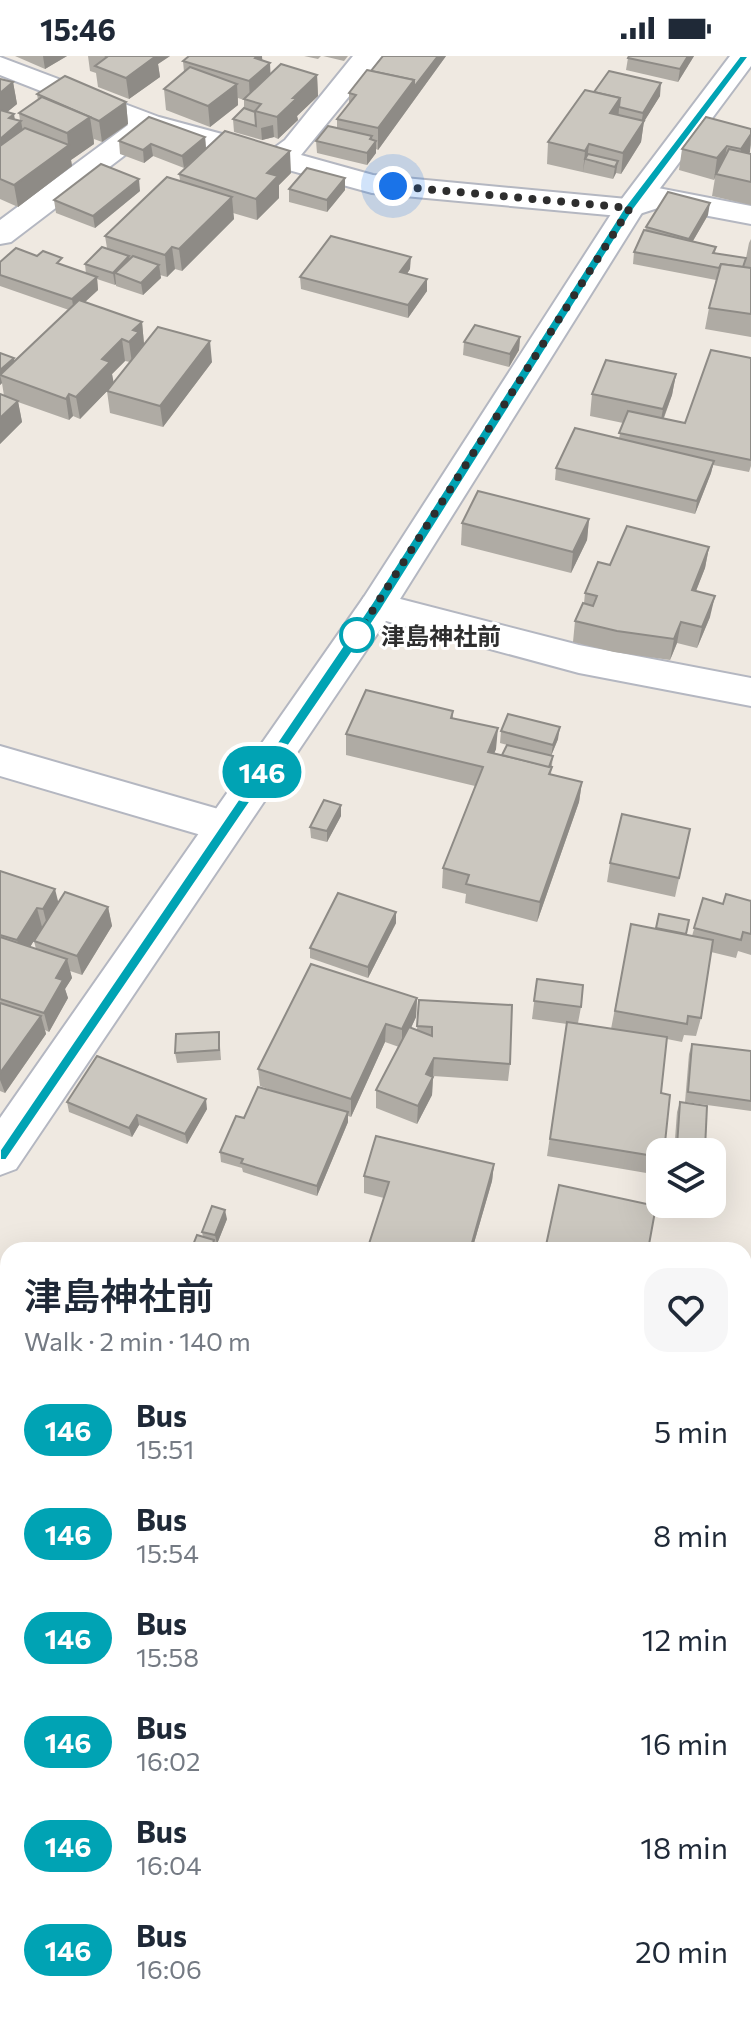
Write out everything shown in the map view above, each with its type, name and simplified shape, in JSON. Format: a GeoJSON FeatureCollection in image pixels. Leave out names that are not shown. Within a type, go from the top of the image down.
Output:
{"type":"FeatureCollection","features":[{"type":"Feature","properties":{"kind":"street"},"geometry":{"type":"LineString","coordinates":[[279,158],[295,146],[368,56]]}},
{"type":"Feature","properties":{"kind":"street"},"geometry":{"type":"LineString","coordinates":[[4,1142],[377,606],[630,208],[744,56]]}},
{"type":"Feature","properties":{"kind":"street"},"geometry":{"type":"LineString","coordinates":[[0,65],[149,123],[372,184],[630,208],[658,197],[751,215]]}},
{"type":"Feature","properties":{"kind":"street"},"geometry":{"type":"LineString","coordinates":[[0,235],[149,123]]}},
{"type":"Feature","properties":{"kind":"street"},"geometry":{"type":"LineString","coordinates":[[377,606],[579,659],[751,692]]}},
{"type":"Feature","properties":{"kind":"street"},"geometry":{"type":"LineString","coordinates":[[0,761],[225,826]]}},
{"type":"Feature","properties":{"kind":"building"},"geometry":{"type":"Polygon","coordinates":[[[105,56],[156,56],[126,78],[95,66],[105,56]]]}},
{"type":"Feature","properties":{"kind":"building"},"geometry":{"type":"Polygon","coordinates":[[[189,56],[257,56],[255,58],[270,63],[249,81],[183,61],[189,56]]]}},
{"type":"Feature","properties":{"kind":"building"},"geometry":{"type":"Polygon","coordinates":[[[383,56],[438,56],[414,87],[414,80],[371,71],[383,56]]]}},
{"type":"Feature","properties":{"kind":"building"},"geometry":{"type":"Polygon","coordinates":[[[629,56],[688,56],[680,69],[629,56]]]}},
{"type":"Feature","properties":{"kind":"building"},"geometry":{"type":"Polygon","coordinates":[[[281,64],[317,75],[277,117],[255,111],[261,104],[244,99],[281,64]]]}},
{"type":"Feature","properties":{"kind":"building"},"geometry":{"type":"Polygon","coordinates":[[[190,67],[237,84],[208,106],[164,89],[190,67]]]}},
{"type":"Feature","properties":{"kind":"building"},"geometry":{"type":"Polygon","coordinates":[[[367,70],[414,80],[378,128],[337,119],[356,95],[349,93],[367,70]]]}},
{"type":"Feature","properties":{"kind":"building"},"geometry":{"type":"Polygon","coordinates":[[[609,71],[661,83],[643,113],[619,107],[620,98],[594,92],[609,71]]]}},
{"type":"Feature","properties":{"kind":"building"},"geometry":{"type":"Polygon","coordinates":[[[65,76],[126,102],[99,121],[37,94],[65,76]]]}},
{"type":"Feature","properties":{"kind":"building"},"geometry":{"type":"Polygon","coordinates":[[[0,79],[13,82],[0,93],[0,79]]]}},
{"type":"Feature","properties":{"kind":"building"},"geometry":{"type":"Polygon","coordinates":[[[585,90],[620,98],[610,113],[644,121],[623,153],[589,144],[585,151],[548,142],[585,90]]]}},
{"type":"Feature","properties":{"kind":"building"},"geometry":{"type":"Polygon","coordinates":[[[42,97],[90,117],[67,133],[19,113],[42,97]]]}},
{"type":"Feature","properties":{"kind":"building"},"geometry":{"type":"Polygon","coordinates":[[[244,108],[255,112],[256,126],[233,119],[244,108]]]}},
{"type":"Feature","properties":{"kind":"building"},"geometry":{"type":"Polygon","coordinates":[[[0,110],[14,114],[9,118],[21,121],[0,139],[0,110]]]}},
{"type":"Feature","properties":{"kind":"building"},"geometry":{"type":"Polygon","coordinates":[[[149,117],[205,137],[182,156],[151,144],[143,150],[119,141],[149,117]]]}},
{"type":"Feature","properties":{"kind":"building"},"geometry":{"type":"Polygon","coordinates":[[[706,117],[751,129],[751,134],[741,149],[727,146],[717,158],[682,149],[706,117]]]}},
{"type":"Feature","properties":{"kind":"building"},"geometry":{"type":"Polygon","coordinates":[[[328,126],[372,136],[370,139],[376,141],[367,153],[316,141],[328,126]]]}},
{"type":"Feature","properties":{"kind":"building"},"geometry":{"type":"Polygon","coordinates":[[[25,128],[69,145],[14,185],[0,179],[0,146],[25,128]]]}},
{"type":"Feature","properties":{"kind":"building"},"geometry":{"type":"Polygon","coordinates":[[[225,131],[290,151],[267,173],[278,176],[256,199],[179,174],[225,131]]]}},
{"type":"Feature","properties":{"kind":"building"},"geometry":{"type":"Polygon","coordinates":[[[729,149],[751,154],[751,182],[716,174],[729,149]]]}},
{"type":"Feature","properties":{"kind":"building"},"geometry":{"type":"Polygon","coordinates":[[[588,154],[618,161],[615,167],[585,159],[588,154]]]}},
{"type":"Feature","properties":{"kind":"building"},"geometry":{"type":"Polygon","coordinates":[[[101,164],[139,179],[93,216],[54,200],[101,164]]]}},
{"type":"Feature","properties":{"kind":"building"},"geometry":{"type":"Polygon","coordinates":[[[307,168],[345,178],[327,200],[289,189],[307,168]]]}},
{"type":"Feature","properties":{"kind":"building"},"geometry":{"type":"Polygon","coordinates":[[[167,177],[232,197],[179,249],[172,247],[165,255],[105,236],[167,177]]]}},
{"type":"Feature","properties":{"kind":"building"},"geometry":{"type":"Polygon","coordinates":[[[668,192],[710,203],[689,239],[646,227],[668,192]]]}},
{"type":"Feature","properties":{"kind":"building"},"geometry":{"type":"Polygon","coordinates":[[[644,230],[716,247],[713,253],[746,258],[743,267],[721,264],[719,268],[634,252],[644,230]]]}},
{"type":"Feature","properties":{"kind":"building"},"geometry":{"type":"Polygon","coordinates":[[[331,236],[411,257],[400,272],[427,279],[408,305],[300,277],[331,236]]]}},
{"type":"Feature","properties":{"kind":"building"},"geometry":{"type":"Polygon","coordinates":[[[102,247],[129,256],[113,273],[85,264],[102,247]]]}},
{"type":"Feature","properties":{"kind":"building"},"geometry":{"type":"Polygon","coordinates":[[[16,248],[37,256],[43,251],[62,258],[57,263],[97,277],[72,299],[0,275],[0,262],[16,248]]]}},
{"type":"Feature","properties":{"kind":"building"},"geometry":{"type":"Polygon","coordinates":[[[133,256],[159,265],[141,283],[115,273],[133,256]]]}},
{"type":"Feature","properties":{"kind":"building"},"geometry":{"type":"Polygon","coordinates":[[[721,264],[751,268],[751,314],[709,308],[721,264]]]}},
{"type":"Feature","properties":{"kind":"building"},"geometry":{"type":"Polygon","coordinates":[[[79,300],[142,322],[133,330],[139,332],[129,342],[122,339],[102,359],[110,362],[76,397],[69,394],[66,399],[0,375],[79,300]]]}},
{"type":"Feature","properties":{"kind":"building"},"geometry":{"type":"Polygon","coordinates":[[[475,325],[520,337],[510,354],[464,342],[475,325]]]}},
{"type":"Feature","properties":{"kind":"building"},"geometry":{"type":"Polygon","coordinates":[[[158,327],[210,341],[160,406],[107,391],[158,327]]]}},
{"type":"Feature","properties":{"kind":"building"},"geometry":{"type":"Polygon","coordinates":[[[711,350],[751,358],[751,460],[619,433],[628,411],[685,423],[711,350]]]}},
{"type":"Feature","properties":{"kind":"building"},"geometry":{"type":"Polygon","coordinates":[[[0,353],[14,358],[0,370],[0,353]]]}},
{"type":"Feature","properties":{"kind":"building"},"geometry":{"type":"Polygon","coordinates":[[[606,360],[676,374],[663,409],[592,394],[606,360]]]}},
{"type":"Feature","properties":{"kind":"building"},"geometry":{"type":"Polygon","coordinates":[[[0,394],[18,401],[0,418],[0,394]]]}},
{"type":"Feature","properties":{"kind":"building"},"geometry":{"type":"Polygon","coordinates":[[[575,428],[714,461],[697,501],[556,468],[575,428]]]}},
{"type":"Feature","properties":{"kind":"building"},"geometry":{"type":"Polygon","coordinates":[[[478,491],[589,519],[573,552],[462,523],[478,491]]]}},
{"type":"Feature","properties":{"kind":"building"},"geometry":{"type":"Polygon","coordinates":[[[627,526],[709,547],[692,590],[715,596],[702,627],[681,622],[674,639],[575,621],[583,603],[593,606],[597,596],[585,593],[598,562],[610,565],[627,526]]]}},
{"type":"Feature","properties":{"kind":"building"},"geometry":{"type":"Polygon","coordinates":[[[366,690],[453,711],[451,718],[498,728],[488,752],[552,767],[549,774],[582,782],[540,902],[466,884],[469,875],[443,868],[483,767],[346,734],[366,690]]]}},
{"type":"Feature","properties":{"kind":"building"},"geometry":{"type":"Polygon","coordinates":[[[508,714],[560,727],[553,745],[501,731],[508,714]]]}},
{"type":"Feature","properties":{"kind":"building"},"geometry":{"type":"Polygon","coordinates":[[[507,745],[553,756],[549,767],[502,755],[507,745]]]}},
{"type":"Feature","properties":{"kind":"building"},"geometry":{"type":"Polygon","coordinates":[[[324,800],[341,805],[327,831],[310,827],[324,800]]]}},
{"type":"Feature","properties":{"kind":"building"},"geometry":{"type":"Polygon","coordinates":[[[622,814],[690,829],[679,878],[610,863],[622,814]]]}},
{"type":"Feature","properties":{"kind":"building"},"geometry":{"type":"Polygon","coordinates":[[[0,871],[55,889],[43,909],[37,908],[17,940],[0,935],[0,871]]]}},
{"type":"Feature","properties":{"kind":"building"},"geometry":{"type":"Polygon","coordinates":[[[65,892],[108,907],[77,956],[34,941],[65,892]]]}},
{"type":"Feature","properties":{"kind":"building"},"geometry":{"type":"Polygon","coordinates":[[[338,893],[396,912],[368,967],[310,948],[338,893]]]}},
{"type":"Feature","properties":{"kind":"building"},"geometry":{"type":"Polygon","coordinates":[[[726,894],[751,901],[751,934],[743,932],[741,940],[694,928],[703,898],[723,904],[726,894]]]}},
{"type":"Feature","properties":{"kind":"building"},"geometry":{"type":"Polygon","coordinates":[[[659,914],[689,920],[686,934],[656,928],[659,914]]]}},
{"type":"Feature","properties":{"kind":"building"},"geometry":{"type":"Polygon","coordinates":[[[631,924],[713,940],[701,1018],[688,1016],[687,1024],[615,1011],[631,924]]]}},
{"type":"Feature","properties":{"kind":"building"},"geometry":{"type":"Polygon","coordinates":[[[0,937],[67,959],[56,978],[63,980],[44,1013],[0,999],[0,937]]]}},
{"type":"Feature","properties":{"kind":"building"},"geometry":{"type":"Polygon","coordinates":[[[311,964],[417,998],[402,1029],[386,1024],[351,1099],[258,1069],[311,964]]]}},
{"type":"Feature","properties":{"kind":"building"},"geometry":{"type":"Polygon","coordinates":[[[537,979],[583,985],[581,1007],[534,1001],[537,979]]]}},
{"type":"Feature","properties":{"kind":"building"},"geometry":{"type":"Polygon","coordinates":[[[419,1000],[512,1005],[510,1064],[434,1058],[426,1074],[433,1077],[418,1106],[376,1090],[409,1027],[432,1036],[432,1027],[417,1026],[419,1000]]]}},
{"type":"Feature","properties":{"kind":"building"},"geometry":{"type":"Polygon","coordinates":[[[0,1003],[41,1016],[0,1073],[0,1003]]]}},
{"type":"Feature","properties":{"kind":"building"},"geometry":{"type":"Polygon","coordinates":[[[567,1022],[667,1037],[661,1093],[670,1095],[665,1138],[646,1138],[646,1155],[550,1139],[567,1022]]]}},
{"type":"Feature","properties":{"kind":"building"},"geometry":{"type":"Polygon","coordinates":[[[219,1032],[219,1050],[175,1053],[176,1034],[219,1032]]]}},
{"type":"Feature","properties":{"kind":"building"},"geometry":{"type":"Polygon","coordinates":[[[692,1044],[751,1051],[751,1101],[688,1092],[692,1044]]]}},
{"type":"Feature","properties":{"kind":"building"},"geometry":{"type":"Polygon","coordinates":[[[97,1056],[206,1099],[185,1134],[137,1115],[129,1128],[67,1102],[97,1056]]]}},
{"type":"Feature","properties":{"kind":"building"},"geometry":{"type":"Polygon","coordinates":[[[258,1087],[348,1112],[317,1186],[241,1163],[243,1159],[220,1152],[236,1116],[244,1118],[258,1087]]]}},
{"type":"Feature","properties":{"kind":"building"},"geometry":{"type":"Polygon","coordinates":[[[680,1102],[707,1106],[706,1138],[678,1138],[680,1102]]]}},
{"type":"Feature","properties":{"kind":"building"},"geometry":{"type":"Polygon","coordinates":[[[376,1136],[494,1164],[472,1242],[370,1242],[389,1182],[364,1176],[376,1136]]]}},
{"type":"Feature","properties":{"kind":"building"},"geometry":{"type":"Polygon","coordinates":[[[559,1185],[646,1204],[646,1218],[654,1218],[649,1242],[547,1242],[559,1185]]]}},
{"type":"Feature","properties":{"kind":"building"},"geometry":{"type":"Polygon","coordinates":[[[212,1206],[225,1210],[215,1235],[202,1232],[212,1206]]]}},
{"type":"Feature","properties":{"kind":"building"},"geometry":{"type":"Polygon","coordinates":[[[197,1235],[214,1240],[213,1242],[194,1242],[197,1235]]]}},
{"type":"Feature","properties":{"kind":"bus line","name":"146"},"geometry":{"type":"LineString","coordinates":[[0,1155],[377,606],[630,208],[744,56]]}},
{"type":"Feature","properties":{"kind":"place","name":"津島神社前"},"geometry":{"type":"Point","coordinates":[357,635]}},
{"type":"Feature","properties":{"kind":"route"},"geometry":{"type":"LineString","coordinates":[[357,635],[630,208],[393,186]]}}]}
